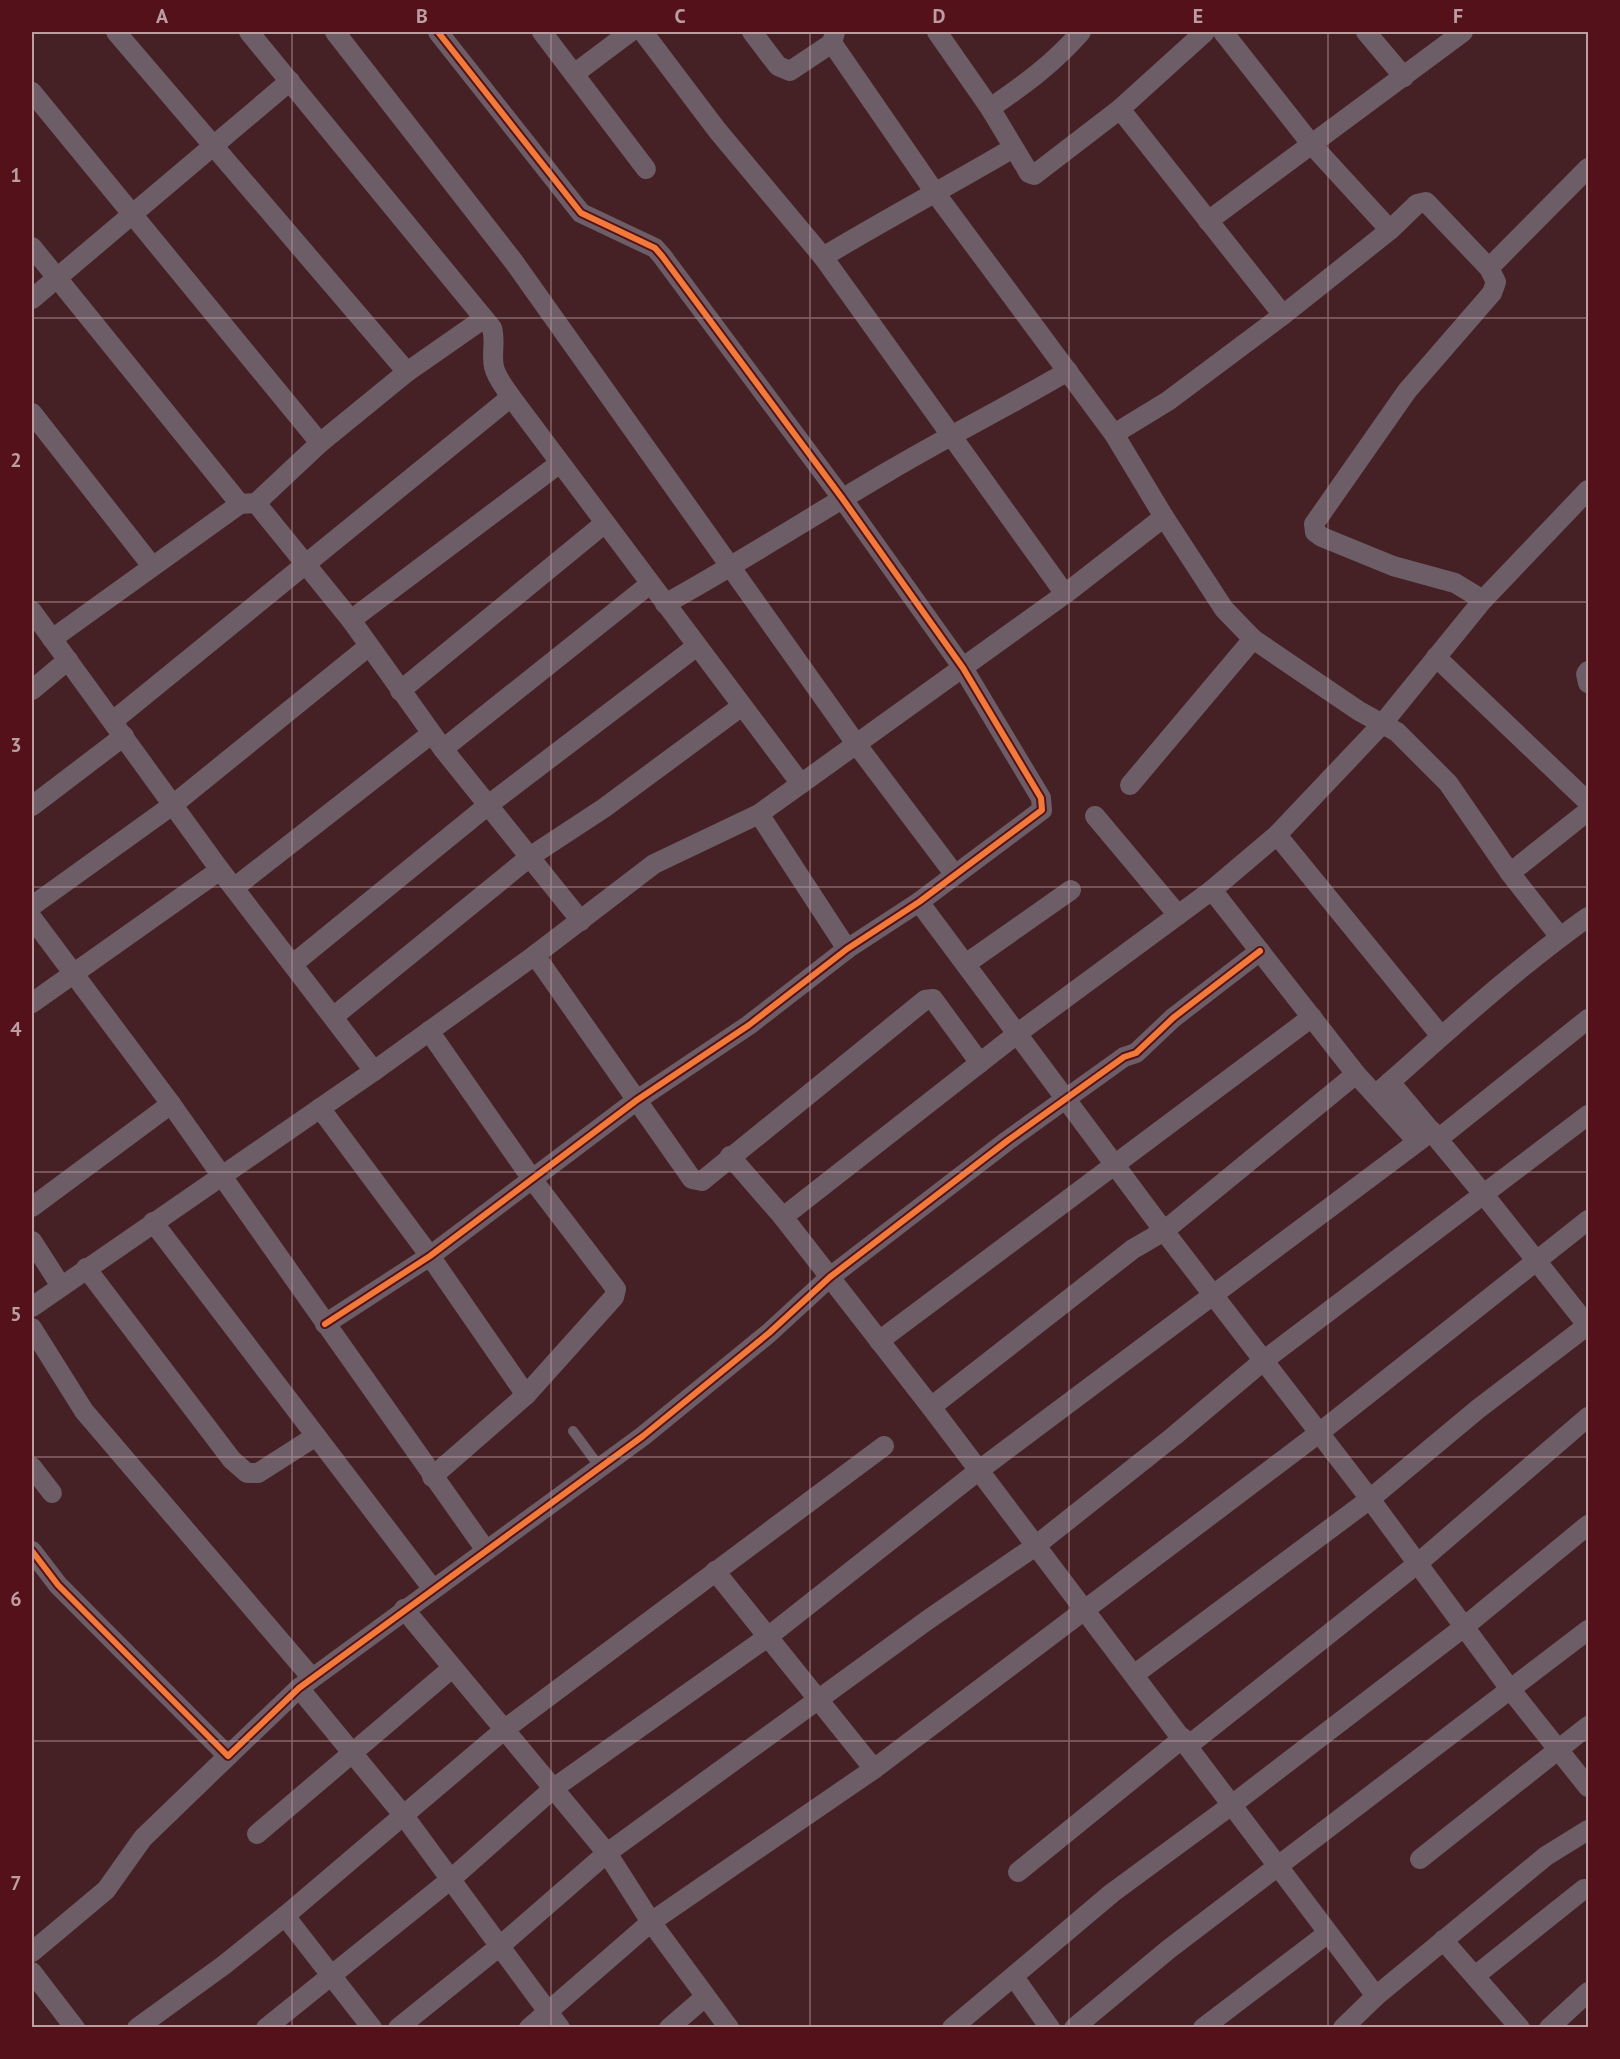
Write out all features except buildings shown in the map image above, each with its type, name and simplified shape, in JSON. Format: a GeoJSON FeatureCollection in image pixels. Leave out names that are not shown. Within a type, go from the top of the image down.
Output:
{"type":"FeatureCollection","features":[{"type":"Feature","properties":{"kind":"street"},"geometry":{"type":"LineString","coordinates":[[116,32],[407,372]]}},
{"type":"Feature","properties":{"kind":"street"},"geometry":{"type":"LineString","coordinates":[[249,32],[492,328],[496,341],[493,354],[495,370],[511,397],[801,784]]}},
{"type":"Feature","properties":{"kind":"street"},"geometry":{"type":"LineString","coordinates":[[335,32],[514,262],[857,745],[955,875]]}},
{"type":"Feature","properties":{"kind":"street"},"geometry":{"type":"LineString","coordinates":[[325,1324],[430,1256],[638,1100],[749,1025],[847,949],[919,902],[1042,810],[1041,798],[963,668],[842,498],[662,256],[655,248],[581,213],[438,32]]}},
{"type":"Feature","properties":{"kind":"street"},"geometry":{"type":"LineString","coordinates":[[543,32],[646,169]]}},
{"type":"Feature","properties":{"kind":"street"},"geometry":{"type":"LineString","coordinates":[[574,74],[630,32]]}},
{"type":"Feature","properties":{"kind":"street"},"geometry":{"type":"LineString","coordinates":[[643,32],[717,130],[824,257],[1065,594]]}},
{"type":"Feature","properties":{"kind":"street"},"geometry":{"type":"LineString","coordinates":[[752,32],[778,66],[789,71],[834,37],[936,194],[1114,434],[1164,517],[1224,609],[1253,639],[1359,711],[1398,732],[1448,783],[1510,873],[1560,937]]}},
{"type":"Feature","properties":{"kind":"street"},"geometry":{"type":"LineString","coordinates":[[937,32],[990,108],[1029,173],[1034,175],[1120,109],[1205,32]]}},
{"type":"Feature","properties":{"kind":"street"},"geometry":{"type":"LineString","coordinates":[[990,108],[1033,80],[1059,58],[1081,32]]}},
{"type":"Feature","properties":{"kind":"street"},"geometry":{"type":"LineString","coordinates":[[1223,32],[1312,145],[1390,230]]}},
{"type":"Feature","properties":{"kind":"street"},"geometry":{"type":"LineString","coordinates":[[1366,32],[1404,77]]}},
{"type":"Feature","properties":{"kind":"street"},"geometry":{"type":"LineString","coordinates":[[1208,221],[1463,32]]}},
{"type":"Feature","properties":{"kind":"street"},"geometry":{"type":"LineString","coordinates":[[32,299],[290,81]]}},
{"type":"Feature","properties":{"kind":"street"},"geometry":{"type":"LineString","coordinates":[[32,92],[320,443]]}},
{"type":"Feature","properties":{"kind":"street"},"geometry":{"type":"LineString","coordinates":[[1120,109],[1283,315]]}},
{"type":"Feature","properties":{"kind":"street"},"geometry":{"type":"LineString","coordinates":[[824,257],[900,210],[936,194],[1013,148]]}},
{"type":"Feature","properties":{"kind":"street"},"geometry":{"type":"LineString","coordinates":[[1489,268],[1588,168]]}},
{"type":"Feature","properties":{"kind":"street"},"geometry":{"type":"LineString","coordinates":[[1114,434],[1168,401],[1283,315],[1390,230],[1417,204],[1426,202],[1489,268],[1496,282],[1491,293],[1407,391],[1314,524],[1315,532],[1393,566],[1455,583],[1483,600]]}},
{"type":"Feature","properties":{"kind":"street"},"geometry":{"type":"LineString","coordinates":[[32,247],[248,503],[306,562],[351,620],[437,742],[487,806],[531,856],[580,921]]}},
{"type":"Feature","properties":{"kind":"street"},"geometry":{"type":"LineString","coordinates":[[52,639],[152,566],[248,503],[407,372],[483,319]]}},
{"type":"Feature","properties":{"kind":"street"},"geometry":{"type":"LineString","coordinates":[[665,604],[730,568],[842,498],[952,434],[1005,409],[1068,371]]}},
{"type":"Feature","properties":{"kind":"street"},"geometry":{"type":"LineString","coordinates":[[32,806],[306,562],[511,397]]}},
{"type":"Feature","properties":{"kind":"street"},"geometry":{"type":"LineString","coordinates":[[32,413],[152,566]]}},
{"type":"Feature","properties":{"kind":"street"},"geometry":{"type":"LineString","coordinates":[[351,620],[560,462]]}},
{"type":"Feature","properties":{"kind":"street"},"geometry":{"type":"LineString","coordinates":[[783,1217],[1018,1033],[1212,890],[1277,835],[1383,723],[1483,600],[1588,490]]}},
{"type":"Feature","properties":{"kind":"street"},"geometry":{"type":"LineString","coordinates":[[32,1307],[374,1071],[535,955],[654,864],[759,814],[1065,594],[1164,517]]}},
{"type":"Feature","properties":{"kind":"street"},"geometry":{"type":"LineString","coordinates":[[399,691],[605,523]]}},
{"type":"Feature","properties":{"kind":"street"},"geometry":{"type":"LineString","coordinates":[[234,888],[437,742],[650,584]]}},
{"type":"Feature","properties":{"kind":"street"},"geometry":{"type":"LineString","coordinates":[[32,611],[220,870],[374,1071]]}},
{"type":"Feature","properties":{"kind":"street"},"geometry":{"type":"LineString","coordinates":[[1130,785],[1253,639]]}},
{"type":"Feature","properties":{"kind":"street"},"geometry":{"type":"LineString","coordinates":[[32,906],[174,804],[369,646]]}},
{"type":"Feature","properties":{"kind":"street"},"geometry":{"type":"LineString","coordinates":[[293,964],[487,806],[697,646]]}},
{"type":"Feature","properties":{"kind":"street"},"geometry":{"type":"LineString","coordinates":[[1436,657],[1588,802]]}},
{"type":"Feature","properties":{"kind":"street"},"geometry":{"type":"LineString","coordinates":[[32,690],[69,660]]}},
{"type":"Feature","properties":{"kind":"street"},"geometry":{"type":"LineString","coordinates":[[1588,671],[1586,674],[1588,683]]}},
{"type":"Feature","properties":{"kind":"street"},"geometry":{"type":"LineString","coordinates":[[333,1017],[531,856],[604,808],[742,706]]}},
{"type":"Feature","properties":{"kind":"street"},"geometry":{"type":"LineString","coordinates":[[1510,873],[1588,812]]}},
{"type":"Feature","properties":{"kind":"street"},"geometry":{"type":"LineString","coordinates":[[759,814],[847,949]]}},
{"type":"Feature","properties":{"kind":"street"},"geometry":{"type":"LineString","coordinates":[[1095,816],[1178,915]]}},
{"type":"Feature","properties":{"kind":"street"},"geometry":{"type":"LineString","coordinates":[[1277,835],[1441,1036]]}},
{"type":"Feature","properties":{"kind":"street"},"geometry":{"type":"LineString","coordinates":[[32,1003],[220,870]]}},
{"type":"Feature","properties":{"kind":"street"},"geometry":{"type":"LineString","coordinates":[[967,963],[1071,890]]}},
{"type":"Feature","properties":{"kind":"street"},"geometry":{"type":"LineString","coordinates":[[1212,890],[1356,1074],[1375,1095],[1429,1137]]}},
{"type":"Feature","properties":{"kind":"street"},"geometry":{"type":"LineString","coordinates":[[919,902],[967,963],[1114,1166],[1370,1499],[1510,1689],[1588,1787]]}},
{"type":"Feature","properties":{"kind":"street"},"geometry":{"type":"LineString","coordinates":[[1375,1095],[1441,1036],[1560,937],[1588,917]]}},
{"type":"Feature","properties":{"kind":"street"},"geometry":{"type":"LineString","coordinates":[[32,918],[171,1104],[485,1549]]}},
{"type":"Feature","properties":{"kind":"street"},"geometry":{"type":"LineString","coordinates":[[32,1952],[106,1890],[143,1838],[306,1683],[485,1549],[643,1436],[769,1333],[830,1277],[1065,1098],[1124,1057],[1136,1053],[1173,1018],[1260,951]]}},
{"type":"Feature","properties":{"kind":"street"},"geometry":{"type":"LineString","coordinates":[[535,955],[692,1179],[702,1180],[925,1000],[933,999],[980,1063]]}},
{"type":"Feature","properties":{"kind":"street"},"geometry":{"type":"LineString","coordinates":[[879,1341],[1312,1017]]}},
{"type":"Feature","properties":{"kind":"street"},"geometry":{"type":"LineString","coordinates":[[266,2028],[450,1880],[554,1788],[769,1636],[978,1472],[1212,1294],[1588,1019]]}},
{"type":"Feature","properties":{"kind":"street"},"geometry":{"type":"LineString","coordinates":[[429,1031],[532,1179],[616,1289],[614,1297],[526,1395],[432,1477]]}},
{"type":"Feature","properties":{"kind":"street"},"geometry":{"type":"LineString","coordinates":[[931,1407],[1133,1249],[1164,1232],[1356,1074]]}},
{"type":"Feature","properties":{"kind":"street"},"geometry":{"type":"LineString","coordinates":[[1135,1674],[1370,1499],[1478,1409],[1588,1325],[1485,1196],[1429,1137],[1390,1082]]}},
{"type":"Feature","properties":{"kind":"street"},"geometry":{"type":"LineString","coordinates":[[32,1207],[171,1104]]}},
{"type":"Feature","properties":{"kind":"street"},"geometry":{"type":"LineString","coordinates":[[320,1108],[430,1256],[526,1395]]}},
{"type":"Feature","properties":{"kind":"street"},"geometry":{"type":"LineString","coordinates":[[398,2028],[500,1946],[606,1853],[928,1619],[1034,1547],[1174,1436],[1263,1361],[1485,1196],[1588,1115]]}},
{"type":"Feature","properties":{"kind":"street"},"geometry":{"type":"LineString","coordinates":[[730,1156],[783,1217],[931,1407],[1034,1547],[1085,1608],[1376,1996]]}},
{"type":"Feature","properties":{"kind":"street"},"geometry":{"type":"LineString","coordinates":[[529,2028],[651,1922],[874,1769],[1319,1433],[1588,1220]]}},
{"type":"Feature","properties":{"kind":"street"},"geometry":{"type":"LineString","coordinates":[[153,1222],[432,1588]]}},
{"type":"Feature","properties":{"kind":"street"},"geometry":{"type":"LineString","coordinates":[[32,1241],[62,1286]]}},
{"type":"Feature","properties":{"kind":"street"},"geometry":{"type":"LineString","coordinates":[[86,1268],[232,1460],[248,1473],[258,1473],[316,1436]]}},
{"type":"Feature","properties":{"kind":"street"},"geometry":{"type":"LineString","coordinates":[[32,1328],[84,1411],[306,1683],[353,1752],[404,1816],[549,2010],[560,2028]]}},
{"type":"Feature","properties":{"kind":"street"},"geometry":{"type":"LineString","coordinates":[[1018,1872],[1417,1564],[1588,1417]]}},
{"type":"Feature","properties":{"kind":"street"},"geometry":{"type":"LineString","coordinates":[[137,2028],[224,1965],[285,1916],[505,1729],[884,1446]]}},
{"type":"Feature","properties":{"kind":"street"},"geometry":{"type":"LineString","coordinates":[[32,1467],[52,1492]]}},
{"type":"Feature","properties":{"kind":"street"},"geometry":{"type":"LineString","coordinates":[[952,2028],[1112,1893],[1233,1804],[1464,1627],[1588,1525]]}},
{"type":"Feature","properties":{"kind":"street"},"geometry":{"type":"LineString","coordinates":[[32,1551],[58,1585],[228,1756]]}},
{"type":"Feature","properties":{"kind":"street"},"geometry":{"type":"LineString","coordinates":[[715,1571],[874,1769]]}},
{"type":"Feature","properties":{"kind":"street"},"geometry":{"type":"LineString","coordinates":[[404,1609],[451,1669],[505,1729],[606,1853],[651,1922],[729,2028]]}},
{"type":"Feature","properties":{"kind":"street"},"geometry":{"type":"LineString","coordinates":[[1074,2028],[1169,1949],[1588,1630]]}},
{"type":"Feature","properties":{"kind":"street"},"geometry":{"type":"LineString","coordinates":[[257,1834],[451,1669]]}},
{"type":"Feature","properties":{"kind":"street"},"geometry":{"type":"LineString","coordinates":[[1420,1858],[1588,1726]]}},
{"type":"Feature","properties":{"kind":"street"},"geometry":{"type":"LineString","coordinates":[[1342,2028],[1376,1996],[1546,1856],[1588,1830]]}},
{"type":"Feature","properties":{"kind":"street"},"geometry":{"type":"LineString","coordinates":[[1475,1976],[1584,1889]]}},
{"type":"Feature","properties":{"kind":"street"},"geometry":{"type":"LineString","coordinates":[[285,1916],[372,2028]]}},
{"type":"Feature","properties":{"kind":"street"},"geometry":{"type":"LineString","coordinates":[[1203,2028],[1328,1934]]}},
{"type":"Feature","properties":{"kind":"street"},"geometry":{"type":"LineString","coordinates":[[1443,1940],[1520,2028]]}},
{"type":"Feature","properties":{"kind":"street"},"geometry":{"type":"LineString","coordinates":[[32,1972],[75,2028]]}},
{"type":"Feature","properties":{"kind":"street"},"geometry":{"type":"LineString","coordinates":[[1014,1977],[1050,2028]]}},
{"type":"Feature","properties":{"kind":"street"},"geometry":{"type":"LineString","coordinates":[[1549,2028],[1588,1992]]}},
{"type":"Feature","properties":{"kind":"street"},"geometry":{"type":"LineString","coordinates":[[669,2028],[705,1997]]}},
{"type":"Feature","properties":{"kind":"lane"},"geometry":{"type":"LineString","coordinates":[[573,1431],[599,1466]]}},
{"type":"Feature","properties":{"kind":"cycle path"},"geometry":{"type":"LineString","coordinates":[[325,1324],[430,1256],[637,1100],[749,1025],[847,949],[919,902],[1042,810],[1041,798],[963,668],[842,498],[662,256],[655,248],[581,213],[438,32]]}},
{"type":"Feature","properties":{"kind":"cycle path"},"geometry":{"type":"LineString","coordinates":[[32,1551],[58,1585],[228,1756],[299,1688],[643,1436],[769,1333],[830,1277],[1007,1141],[1124,1057],[1136,1053],[1173,1018],[1260,951]]}}]}
